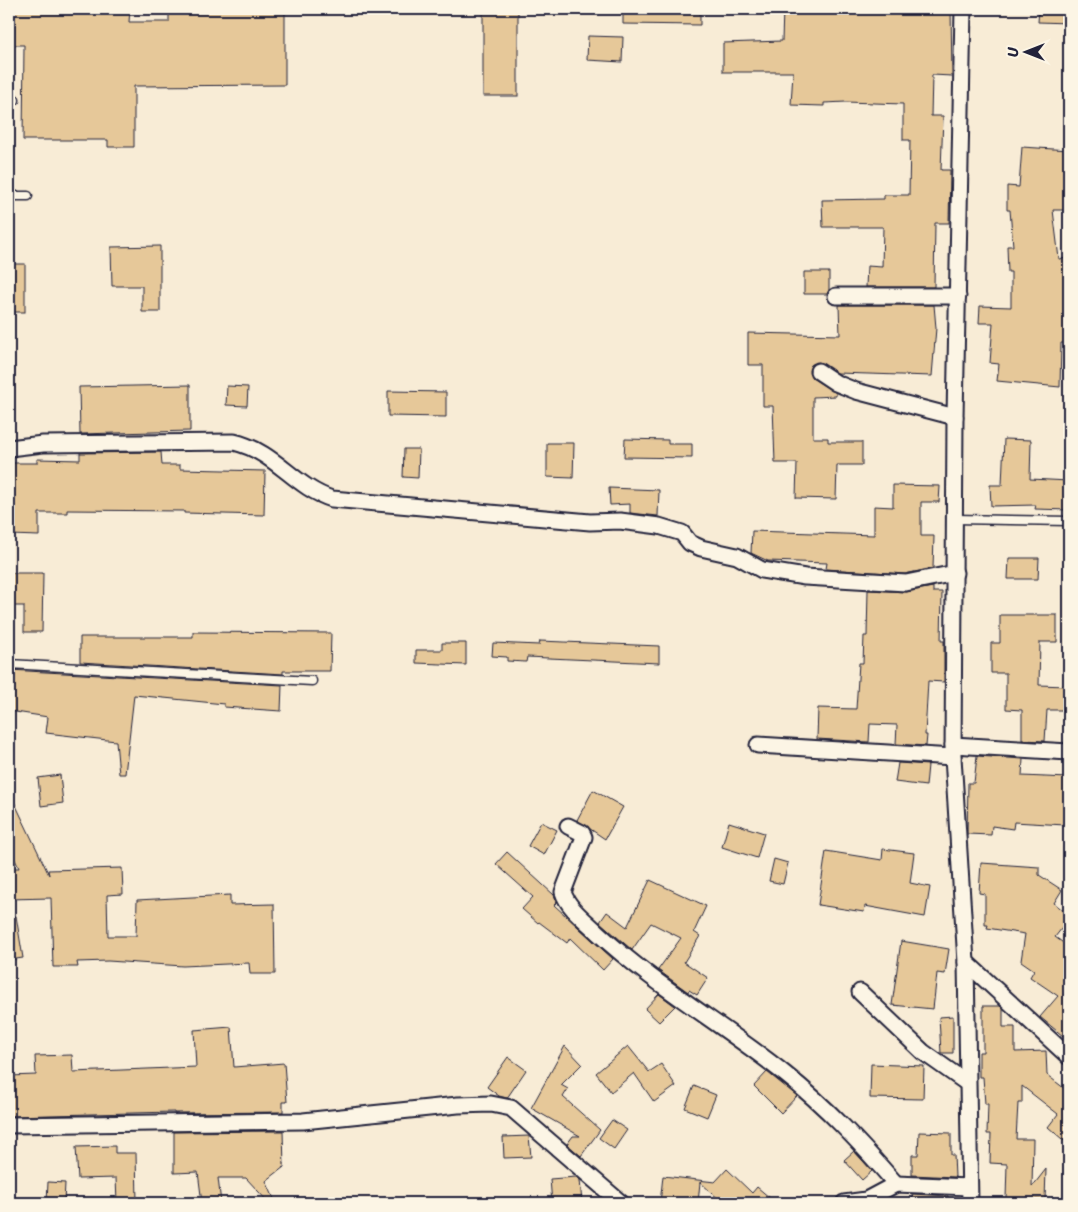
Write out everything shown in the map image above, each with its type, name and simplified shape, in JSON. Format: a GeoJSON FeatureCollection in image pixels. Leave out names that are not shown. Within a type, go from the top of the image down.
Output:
{"type":"FeatureCollection","features":[{"type":"Feature","properties":{"kind":"street"},"geometry":{"type":"LineString","coordinates":[[962,9],[953,751],[966,962],[970,1203]]}},
{"type":"Feature","properties":{"kind":"street"},"geometry":{"type":"LineString","coordinates":[[836,296],[958,296]]}},
{"type":"Feature","properties":{"kind":"street"},"geometry":{"type":"LineString","coordinates":[[818,371],[836,383],[856,391],[956,417]]}},
{"type":"Feature","properties":{"kind":"street"},"geometry":{"type":"LineString","coordinates":[[9,448],[43,444],[234,442],[259,449],[318,495],[332,499],[590,522],[620,521],[660,526],[682,533],[690,543],[701,548],[737,556],[762,570],[805,576],[906,583],[956,573]]}},
{"type":"Feature","properties":{"kind":"street"},"geometry":{"type":"LineString","coordinates":[[758,745],[953,751],[1069,752]]}},
{"type":"Feature","properties":{"kind":"street"},"geometry":{"type":"LineString","coordinates":[[568,826],[582,832],[584,837],[563,892],[576,911],[629,961],[786,1074],[854,1136],[896,1184]]}},
{"type":"Feature","properties":{"kind":"street"},"geometry":{"type":"LineString","coordinates":[[966,962],[1069,1057]]}},
{"type":"Feature","properties":{"kind":"street"},"geometry":{"type":"LineString","coordinates":[[860,992],[923,1052],[967,1083]]}},
{"type":"Feature","properties":{"kind":"street"},"geometry":{"type":"LineString","coordinates":[[9,1125],[303,1121],[458,1105],[491,1104],[511,1108],[621,1203]]}},
{"type":"Feature","properties":{"kind":"street"},"geometry":{"type":"LineString","coordinates":[[844,1203],[866,1200],[896,1184],[969,1187]]}},
{"type":"Feature","properties":{"kind":"lane"},"geometry":{"type":"LineString","coordinates":[[9,196],[28,196]]}},
{"type":"Feature","properties":{"kind":"lane"},"geometry":{"type":"LineString","coordinates":[[956,519],[1069,521]]}},
{"type":"Feature","properties":{"kind":"lane"},"geometry":{"type":"LineString","coordinates":[[9,664],[312,681]]}},
{"type":"Feature","properties":{"kind":"building"},"geometry":{"type":"Polygon","coordinates":[[[14,9],[130,9],[129,22],[169,22],[169,9],[285,9],[285,85],[134,86],[134,147],[108,147],[108,140],[23,140],[24,45],[14,45],[14,9]]]}},
{"type":"Feature","properties":{"kind":"building"},"geometry":{"type":"Polygon","coordinates":[[[623,9],[700,9],[700,25],[623,24],[623,9]]]}},
{"type":"Feature","properties":{"kind":"building"},"geometry":{"type":"Polygon","coordinates":[[[783,9],[951,9],[952,76],[932,75],[931,116],[943,116],[941,170],[950,170],[949,223],[935,223],[934,287],[866,287],[867,266],[882,267],[883,227],[823,227],[822,200],[884,199],[884,195],[909,195],[910,140],[903,140],[903,104],[846,102],[824,103],[824,106],[791,105],[793,72],[723,72],[723,43],[782,41],[783,9]]]}},
{"type":"Feature","properties":{"kind":"building"},"geometry":{"type":"Polygon","coordinates":[[[1039,9],[1069,9],[1069,23],[1038,22],[1039,9]]]}},
{"type":"Feature","properties":{"kind":"building"},"geometry":{"type":"Polygon","coordinates":[[[483,10],[518,10],[518,96],[483,96],[483,10]]]}},
{"type":"Feature","properties":{"kind":"building"},"geometry":{"type":"Polygon","coordinates":[[[588,36],[623,37],[622,62],[587,60],[588,36]]]}},
{"type":"Feature","properties":{"kind":"building"},"geometry":{"type":"Polygon","coordinates":[[[1022,147],[1069,150],[1066,210],[1053,210],[1059,259],[1068,258],[1069,300],[1066,343],[1061,343],[1060,387],[997,381],[999,364],[990,363],[993,323],[979,323],[980,306],[1011,307],[1011,272],[1008,272],[1007,246],[1013,246],[1010,210],[1007,210],[1007,186],[1019,187],[1022,147]]]}},
{"type":"Feature","properties":{"kind":"building"},"geometry":{"type":"Polygon","coordinates":[[[160,246],[160,312],[142,312],[142,286],[112,286],[111,247],[160,246]]]}},
{"type":"Feature","properties":{"kind":"building"},"geometry":{"type":"Polygon","coordinates":[[[9,264],[25,264],[25,312],[9,312],[9,264]]]}},
{"type":"Feature","properties":{"kind":"building"},"geometry":{"type":"Polygon","coordinates":[[[804,272],[829,272],[829,290],[827,294],[804,294],[804,272]]]}},
{"type":"Feature","properties":{"kind":"building"},"geometry":{"type":"Polygon","coordinates":[[[839,305],[934,305],[936,328],[932,376],[837,373],[819,362],[811,365],[809,371],[812,378],[836,393],[836,396],[813,397],[813,438],[828,438],[828,442],[862,442],[862,465],[837,465],[836,499],[796,498],[797,463],[775,463],[773,406],[763,406],[763,365],[748,365],[748,333],[840,335],[839,305]]]}},
{"type":"Feature","properties":{"kind":"building"},"geometry":{"type":"Polygon","coordinates":[[[190,385],[190,431],[80,434],[79,387],[190,385]]]}},
{"type":"Feature","properties":{"kind":"building"},"geometry":{"type":"Polygon","coordinates":[[[227,386],[248,387],[247,406],[226,405],[227,386]]]}},
{"type":"Feature","properties":{"kind":"building"},"geometry":{"type":"Polygon","coordinates":[[[388,391],[446,392],[446,417],[388,416],[388,391]]]}},
{"type":"Feature","properties":{"kind":"building"},"geometry":{"type":"Polygon","coordinates":[[[625,439],[668,440],[668,444],[692,444],[692,458],[624,457],[625,439]]]}},
{"type":"Feature","properties":{"kind":"building"},"geometry":{"type":"Polygon","coordinates":[[[1004,439],[1031,440],[1030,479],[1069,481],[1069,510],[1035,509],[1036,505],[991,506],[990,485],[1002,485],[1004,439]]]}},
{"type":"Feature","properties":{"kind":"building"},"geometry":{"type":"Polygon","coordinates":[[[547,443],[574,443],[573,478],[547,477],[547,443]]]}},
{"type":"Feature","properties":{"kind":"building"},"geometry":{"type":"Polygon","coordinates":[[[404,449],[419,449],[418,478],[403,477],[404,449]]]}},
{"type":"Feature","properties":{"kind":"building"},"geometry":{"type":"Polygon","coordinates":[[[161,452],[162,465],[180,465],[180,469],[265,471],[264,515],[184,513],[184,511],[67,510],[67,513],[39,513],[39,536],[10,535],[9,463],[37,463],[37,459],[80,460],[80,453],[161,452]]]}},
{"type":"Feature","properties":{"kind":"building"},"geometry":{"type":"Polygon","coordinates":[[[893,485],[940,486],[939,502],[921,502],[921,536],[934,536],[933,568],[905,574],[826,569],[827,563],[768,561],[751,553],[752,531],[874,535],[874,506],[893,507],[893,485]]]}},
{"type":"Feature","properties":{"kind":"building"},"geometry":{"type":"Polygon","coordinates":[[[609,488],[659,490],[658,516],[630,513],[630,504],[610,505],[609,488]]]}},
{"type":"Feature","properties":{"kind":"building"},"geometry":{"type":"Polygon","coordinates":[[[1009,558],[1039,558],[1038,579],[1008,579],[1009,558]]]}},
{"type":"Feature","properties":{"kind":"building"},"geometry":{"type":"Polygon","coordinates":[[[9,573],[43,573],[42,632],[24,632],[24,606],[9,606],[9,573]]]}},
{"type":"Feature","properties":{"kind":"building"},"geometry":{"type":"Polygon","coordinates":[[[933,587],[933,592],[942,592],[941,641],[944,641],[944,682],[928,681],[926,746],[896,744],[897,725],[870,724],[869,742],[817,739],[818,708],[856,709],[859,663],[863,663],[864,636],[867,636],[868,590],[906,592],[933,587]]]}},
{"type":"Feature","properties":{"kind":"building"},"geometry":{"type":"Polygon","coordinates":[[[1000,615],[1057,615],[1057,642],[1040,642],[1039,685],[1066,686],[1065,710],[1047,710],[1045,741],[1022,740],[1022,710],[1006,709],[1006,673],[991,673],[991,643],[1000,643],[1000,615]]]}},
{"type":"Feature","properties":{"kind":"building"},"geometry":{"type":"Polygon","coordinates":[[[193,632],[331,633],[330,671],[283,671],[283,674],[80,662],[80,637],[193,637],[193,632]]]}},
{"type":"Feature","properties":{"kind":"building"},"geometry":{"type":"Polygon","coordinates":[[[540,641],[659,646],[659,663],[527,657],[526,662],[507,661],[507,657],[492,656],[493,643],[539,645],[540,641]]]}},
{"type":"Feature","properties":{"kind":"building"},"geometry":{"type":"Polygon","coordinates":[[[442,643],[466,643],[466,665],[416,663],[416,650],[442,650],[442,643]]]}},
{"type":"Feature","properties":{"kind":"building"},"geometry":{"type":"Polygon","coordinates":[[[9,670],[282,685],[281,711],[224,707],[224,704],[134,695],[125,774],[119,774],[116,741],[46,733],[48,717],[9,711],[9,670]]]}},
{"type":"Feature","properties":{"kind":"building"},"geometry":{"type":"Polygon","coordinates":[[[977,756],[1023,759],[1022,776],[1069,778],[1069,813],[1066,813],[1065,825],[1014,822],[1013,829],[992,826],[991,835],[967,834],[968,783],[974,783],[977,756]]]}},
{"type":"Feature","properties":{"kind":"building"},"geometry":{"type":"Polygon","coordinates":[[[898,763],[928,765],[926,786],[895,782],[898,763]]]}},
{"type":"Feature","properties":{"kind":"building"},"geometry":{"type":"Polygon","coordinates":[[[60,775],[63,803],[41,806],[38,778],[60,775]]]}},
{"type":"Feature","properties":{"kind":"building"},"geometry":{"type":"Polygon","coordinates":[[[593,790],[623,807],[605,839],[577,820],[593,790]]]}},
{"type":"Feature","properties":{"kind":"building"},"geometry":{"type":"Polygon","coordinates":[[[9,791],[49,875],[48,870],[122,868],[123,894],[107,895],[108,936],[136,936],[137,900],[230,895],[230,905],[274,904],[275,974],[250,974],[249,963],[183,966],[108,961],[77,962],[78,967],[53,967],[51,898],[9,899],[9,868],[19,868],[9,847],[9,791]]]}},
{"type":"Feature","properties":{"kind":"building"},"geometry":{"type":"Polygon","coordinates":[[[541,822],[557,830],[544,855],[528,846],[541,822]]]}},
{"type":"Feature","properties":{"kind":"building"},"geometry":{"type":"Polygon","coordinates":[[[729,822],[764,833],[757,858],[722,847],[729,822]]]}},
{"type":"Feature","properties":{"kind":"building"},"geometry":{"type":"Polygon","coordinates":[[[883,849],[914,853],[910,883],[930,887],[925,917],[865,906],[864,912],[818,905],[826,851],[882,860],[883,849]]]}},
{"type":"Feature","properties":{"kind":"building"},"geometry":{"type":"Polygon","coordinates":[[[507,852],[554,895],[557,902],[554,905],[613,959],[603,970],[570,938],[567,943],[538,923],[522,909],[533,897],[496,864],[507,852]]]}},
{"type":"Feature","properties":{"kind":"building"},"geometry":{"type":"Polygon","coordinates":[[[774,859],[788,863],[783,884],[769,881],[774,859]]]}},
{"type":"Feature","properties":{"kind":"building"},"geometry":{"type":"Polygon","coordinates":[[[981,863],[1039,867],[1039,875],[1062,890],[1054,903],[1069,915],[1069,919],[1055,937],[1069,947],[1069,1041],[1040,1017],[1058,996],[1030,977],[1034,970],[1021,961],[1025,934],[987,928],[988,925],[985,925],[985,894],[979,893],[981,863]]]}},
{"type":"Feature","properties":{"kind":"building"},"geometry":{"type":"Polygon","coordinates":[[[650,880],[706,906],[694,932],[700,936],[684,962],[708,978],[697,995],[689,990],[688,992],[658,970],[681,938],[651,923],[632,950],[600,922],[607,912],[627,927],[650,880]]]}},
{"type":"Feature","properties":{"kind":"building"},"geometry":{"type":"Polygon","coordinates":[[[16,916],[23,958],[9,960],[9,917],[16,916]]]}},
{"type":"Feature","properties":{"kind":"building"},"geometry":{"type":"Polygon","coordinates":[[[901,941],[949,949],[945,974],[937,973],[933,1009],[892,1005],[901,941]]]}},
{"type":"Feature","properties":{"kind":"building"},"geometry":{"type":"Polygon","coordinates":[[[659,994],[675,1006],[659,1022],[645,1009],[659,994]]]}},
{"type":"Feature","properties":{"kind":"building"},"geometry":{"type":"Polygon","coordinates":[[[983,1006],[1000,1006],[1003,1009],[1003,1027],[1015,1027],[1015,1052],[1046,1051],[1047,1075],[1069,1092],[1069,1145],[1048,1127],[1058,1114],[1022,1086],[1022,1103],[1018,1103],[1016,1139],[1033,1139],[1032,1187],[1046,1169],[1045,1200],[1006,1199],[1007,1164],[990,1163],[991,1134],[987,1134],[988,1104],[985,1104],[983,1077],[979,1077],[979,1052],[983,1052],[983,1006]]]}},
{"type":"Feature","properties":{"kind":"building"},"geometry":{"type":"Polygon","coordinates":[[[953,1016],[953,1053],[941,1053],[939,1017],[953,1016]]]}},
{"type":"Feature","properties":{"kind":"building"},"geometry":{"type":"Polygon","coordinates":[[[231,1027],[234,1067],[284,1063],[287,1102],[283,1102],[283,1112],[174,1112],[9,1116],[9,1076],[36,1075],[35,1056],[72,1055],[73,1072],[196,1067],[194,1030],[231,1027]]]}},
{"type":"Feature","properties":{"kind":"building"},"geometry":{"type":"Polygon","coordinates":[[[565,1046],[582,1064],[561,1085],[568,1089],[563,1097],[600,1130],[581,1156],[567,1144],[573,1136],[580,1136],[531,1108],[565,1046]]]}},
{"type":"Feature","properties":{"kind":"building"},"geometry":{"type":"Polygon","coordinates":[[[628,1046],[649,1072],[661,1064],[676,1086],[654,1102],[634,1073],[611,1092],[596,1073],[628,1046]]]}},
{"type":"Feature","properties":{"kind":"building"},"geometry":{"type":"Polygon","coordinates":[[[508,1057],[526,1070],[507,1098],[499,1096],[487,1087],[508,1057]]]}},
{"type":"Feature","properties":{"kind":"building"},"geometry":{"type":"Polygon","coordinates":[[[871,1064],[924,1066],[923,1099],[870,1098],[871,1064]]]}},
{"type":"Feature","properties":{"kind":"building"},"geometry":{"type":"Polygon","coordinates":[[[767,1072],[797,1096],[781,1113],[754,1086],[767,1072]]]}},
{"type":"Feature","properties":{"kind":"building"},"geometry":{"type":"Polygon","coordinates":[[[694,1086],[716,1095],[707,1117],[685,1108],[694,1086]]]}},
{"type":"Feature","properties":{"kind":"building"},"geometry":{"type":"Polygon","coordinates":[[[612,1120],[627,1130],[614,1149],[599,1138],[612,1120]]]}},
{"type":"Feature","properties":{"kind":"building"},"geometry":{"type":"Polygon","coordinates":[[[283,1131],[284,1167],[266,1181],[276,1203],[269,1203],[246,1178],[218,1178],[221,1203],[202,1203],[198,1172],[174,1173],[174,1132],[283,1131]]]}},
{"type":"Feature","properties":{"kind":"building"},"geometry":{"type":"Polygon","coordinates":[[[919,1132],[951,1133],[951,1155],[954,1155],[955,1177],[912,1175],[912,1155],[918,1155],[919,1132]]]}},
{"type":"Feature","properties":{"kind":"building"},"geometry":{"type":"Polygon","coordinates":[[[529,1136],[531,1157],[504,1158],[503,1137],[529,1136]]]}},
{"type":"Feature","properties":{"kind":"building"},"geometry":{"type":"Polygon","coordinates":[[[115,1146],[115,1153],[136,1153],[137,1203],[117,1203],[116,1178],[78,1179],[76,1147],[115,1146]]]}},
{"type":"Feature","properties":{"kind":"building"},"geometry":{"type":"Polygon","coordinates":[[[854,1151],[872,1171],[862,1180],[844,1160],[854,1151]]]}},
{"type":"Feature","properties":{"kind":"building"},"geometry":{"type":"Polygon","coordinates":[[[727,1169],[752,1193],[757,1187],[776,1203],[723,1203],[700,1182],[698,1203],[660,1203],[663,1176],[715,1182],[727,1169]]]}},
{"type":"Feature","properties":{"kind":"building"},"geometry":{"type":"Polygon","coordinates":[[[576,1177],[580,1180],[582,1203],[552,1203],[550,1179],[576,1177]]]}},
{"type":"Feature","properties":{"kind":"building"},"geometry":{"type":"Polygon","coordinates":[[[48,1182],[65,1183],[64,1203],[47,1203],[48,1182]]]}},
{"type":"Feature","properties":{"kind":"building"},"geometry":{"type":"Polygon","coordinates":[[[912,1194],[948,1196],[948,1203],[913,1203],[912,1194]]]}}]}
